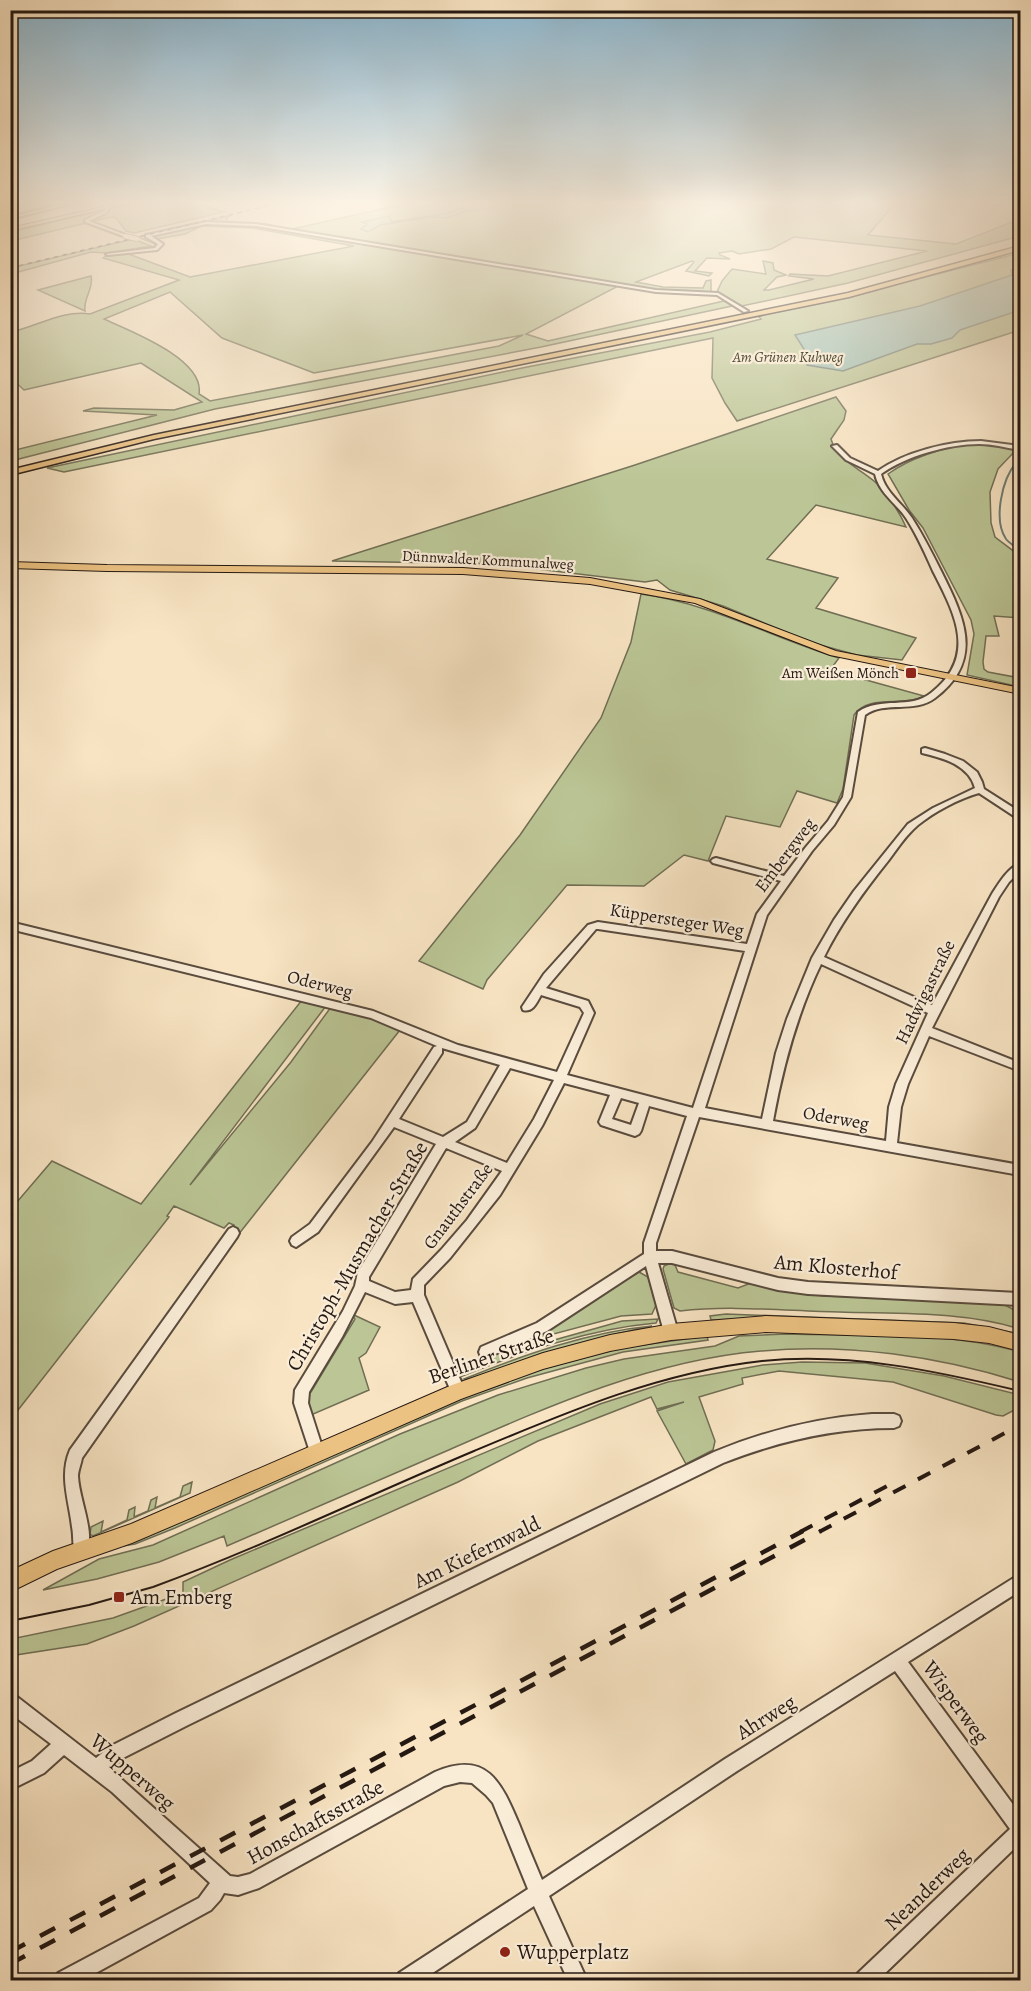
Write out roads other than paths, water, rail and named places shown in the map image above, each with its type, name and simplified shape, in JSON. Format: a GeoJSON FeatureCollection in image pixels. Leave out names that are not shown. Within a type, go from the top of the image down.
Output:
{"type":"FeatureCollection","features":[{"type":"Feature","properties":{"kind":"highway"},"geometry":{"type":"LineString","coordinates":[[759,312],[823,296]]}},
{"type":"Feature","properties":{"kind":"highway"},"geometry":{"type":"LineString","coordinates":[[10,466],[224,416],[833,296]]}},
{"type":"Feature","properties":{"kind":"highway"},"geometry":{"type":"LineString","coordinates":[[10,473],[130,443],[744,314]]}},
{"type":"Feature","properties":{"kind":"main road","name":"Dünnwalder Kommunalweg"},"geometry":{"type":"LineString","coordinates":[[10,565],[510,573],[590,581],[659,592],[707,603],[833,653],[1020,691]]}},
{"type":"Feature","properties":{"kind":"main road","name":"Berliner Straße"},"geometry":{"type":"LineString","coordinates":[[10,1582],[81,1550],[143,1529],[458,1391],[564,1355],[633,1338],[747,1325],[798,1325],[966,1332],[1020,1342]]}},
{"type":"Feature","properties":{"kind":"street"},"geometry":{"type":"LineString","coordinates":[[719,296],[744,314]]}},
{"type":"Feature","properties":{"kind":"street"},"geometry":{"type":"LineString","coordinates":[[878,473],[899,460],[959,442],[984,442],[1020,448]]}},
{"type":"Feature","properties":{"kind":"street"},"geometry":{"type":"LineString","coordinates":[[835,446],[848,459],[878,473],[883,486],[909,517],[960,618],[963,649],[958,666],[951,677]]}},
{"type":"Feature","properties":{"kind":"street","name":"Embergweg"},"geometry":{"type":"LineString","coordinates":[[650,1257],[651,1243],[699,1108],[762,914],[831,823],[847,797],[861,714],[873,707],[924,701],[951,677]]}},
{"type":"Feature","properties":{"kind":"street"},"geometry":{"type":"LineString","coordinates":[[925,751],[943,754],[974,773],[978,778],[980,790]]}},
{"type":"Feature","properties":{"kind":"street"},"geometry":{"type":"LineString","coordinates":[[767,1124],[778,1060],[790,1020],[818,958],[864,883],[910,828],[922,818],[972,792],[980,790],[1020,816]]}},
{"type":"Feature","properties":{"kind":"street"},"geometry":{"type":"LineString","coordinates":[[716,861],[787,880]]}},
{"type":"Feature","properties":{"kind":"street","name":"Hadwigastraße"},"geometry":{"type":"LineString","coordinates":[[891,1146],[895,1107],[902,1084],[925,1030],[995,896],[1020,866]]}},
{"type":"Feature","properties":{"kind":"street","name":"Oderweg"},"geometry":{"type":"LineString","coordinates":[[10,925],[373,1015],[456,1049],[645,1101],[696,1113],[1020,1170]]}},
{"type":"Feature","properties":{"kind":"street","name":"Küppersteger Weg"},"geometry":{"type":"LineString","coordinates":[[527,1007],[538,990],[592,927],[598,925],[752,948]]}},
{"type":"Feature","properties":{"kind":"street"},"geometry":{"type":"LineString","coordinates":[[818,958],[934,1011]]}},
{"type":"Feature","properties":{"kind":"street","name":"Gnauthstraße"},"geometry":{"type":"LineString","coordinates":[[417,1295],[418,1283],[450,1252],[532,1135],[562,1077],[589,1013],[584,1004],[538,990]]}},
{"type":"Feature","properties":{"kind":"street"},"geometry":{"type":"LineString","coordinates":[[925,1030],[1020,1067]]}},
{"type":"Feature","properties":{"kind":"street"},"geometry":{"type":"LineString","coordinates":[[296,1241],[314,1228],[391,1121],[438,1050]]}},
{"type":"Feature","properties":{"kind":"street","name":"Christoph-Musmacher-Straße"},"geometry":{"type":"LineString","coordinates":[[317,1453],[301,1402],[301,1394],[363,1285],[363,1276],[444,1143],[471,1125],[507,1064]]}},
{"type":"Feature","properties":{"kind":"street"},"geometry":{"type":"LineString","coordinates":[[616,1093],[605,1122],[635,1131],[645,1101]]}},
{"type":"Feature","properties":{"kind":"street"},"geometry":{"type":"LineString","coordinates":[[391,1121],[510,1169]]}},
{"type":"Feature","properties":{"kind":"street"},"geometry":{"type":"LineString","coordinates":[[81,1550],[80,1527],[71,1476],[75,1455],[233,1233]]}},
{"type":"Feature","properties":{"kind":"street"},"geometry":{"type":"LineString","coordinates":[[486,1352],[542,1327],[650,1257],[671,1332]]}},
{"type":"Feature","properties":{"kind":"street","name":"Am Klosterhof"},"geometry":{"type":"LineString","coordinates":[[650,1257],[672,1257],[778,1284],[808,1288],[1020,1299]]}},
{"type":"Feature","properties":{"kind":"street"},"geometry":{"type":"LineString","coordinates":[[363,1285],[395,1298],[417,1295],[458,1391]]}},
{"type":"Feature","properties":{"kind":"street","name":"Am Kiefernwald"},"geometry":{"type":"LineString","coordinates":[[96,1769],[117,1752],[182,1719],[719,1457],[760,1442],[813,1428],[846,1423],[894,1421]]}},
{"type":"Feature","properties":{"kind":"street","name":"Ahrweg"},"geometry":{"type":"LineString","coordinates":[[538,1894],[731,1765],[1020,1582]]}},
{"type":"Feature","properties":{"kind":"street","name":"Wisperweg"},"geometry":{"type":"LineString","coordinates":[[897,1660],[1020,1830]]}},
{"type":"Feature","properties":{"kind":"street","name":"Wupperweg"},"geometry":{"type":"LineString","coordinates":[[10,1702],[136,1802],[220,1882]]}},
{"type":"Feature","properties":{"kind":"street"},"geometry":{"type":"LineString","coordinates":[[10,1782],[38,1767],[64,1744]]}},
{"type":"Feature","properties":{"kind":"street","name":"Honschaftsstraße"},"geometry":{"type":"LineString","coordinates":[[220,1882],[238,1886],[253,1882],[441,1778],[465,1772],[477,1775],[489,1784],[499,1797],[538,1894],[578,1980]]}},
{"type":"Feature","properties":{"kind":"street","name":"Neanderweg"},"geometry":{"type":"LineString","coordinates":[[866,1980],[1020,1830]]}},
{"type":"Feature","properties":{"kind":"street"},"geometry":{"type":"LineString","coordinates":[[65,1980],[205,1904],[220,1882]]}},
{"type":"Feature","properties":{"kind":"street"},"geometry":{"type":"LineString","coordinates":[[406,1980],[538,1894]]}},
{"type":"Feature","properties":{"kind":"water"},"geometry":{"type":"Polygon","coordinates":[[[950,296],[1020,296],[1020,310],[960,330],[952,338],[931,344],[917,344],[843,371],[807,365],[804,349],[795,335],[920,306],[950,296]]]}},
{"type":"Feature","properties":{"kind":"waterway"},"geometry":{"type":"LineString","coordinates":[[1014,465],[1020,458]]}},
{"type":"Feature","properties":{"kind":"waterway"},"geometry":{"type":"LineString","coordinates":[[1016,463],[1003,489],[1000,521],[1006,539],[1020,551]]}},
{"type":"Feature","properties":{"kind":"tram line"},"geometry":{"type":"LineString","coordinates":[[10,1621],[89,1605],[153,1587],[234,1555],[579,1408],[687,1374],[762,1361],[827,1359],[924,1370],[1020,1391]]}},
{"type":"Feature","properties":{"kind":"railway"},"geometry":{"type":"LineString","coordinates":[[819,1532],[1020,1425]]}},
{"type":"Feature","properties":{"kind":"railway"},"geometry":{"type":"LineString","coordinates":[[800,1532],[893,1483]]}},
{"type":"Feature","properties":{"kind":"railway"},"geometry":{"type":"LineString","coordinates":[[10,1952],[803,1531]]}},
{"type":"Feature","properties":{"kind":"railway"},"geometry":{"type":"LineString","coordinates":[[10,1964],[821,1531]]}},
{"type":"Feature","properties":{"kind":"place","name":"Am Weißen Mönch"},"geometry":{"type":"Point","coordinates":[911,673]}},
{"type":"Feature","properties":{"kind":"place","name":"Am Emberg"},"geometry":{"type":"Point","coordinates":[119,1597]}},
{"type":"Feature","properties":{"kind":"place","name":"Wupperplatz"},"geometry":{"type":"Point","coordinates":[505,1952]}},
{"type":"Feature","properties":{"kind":"park label","name":"Am Grünen Kuhweg"},"geometry":{"type":"Point","coordinates":[788,357]}}]}
